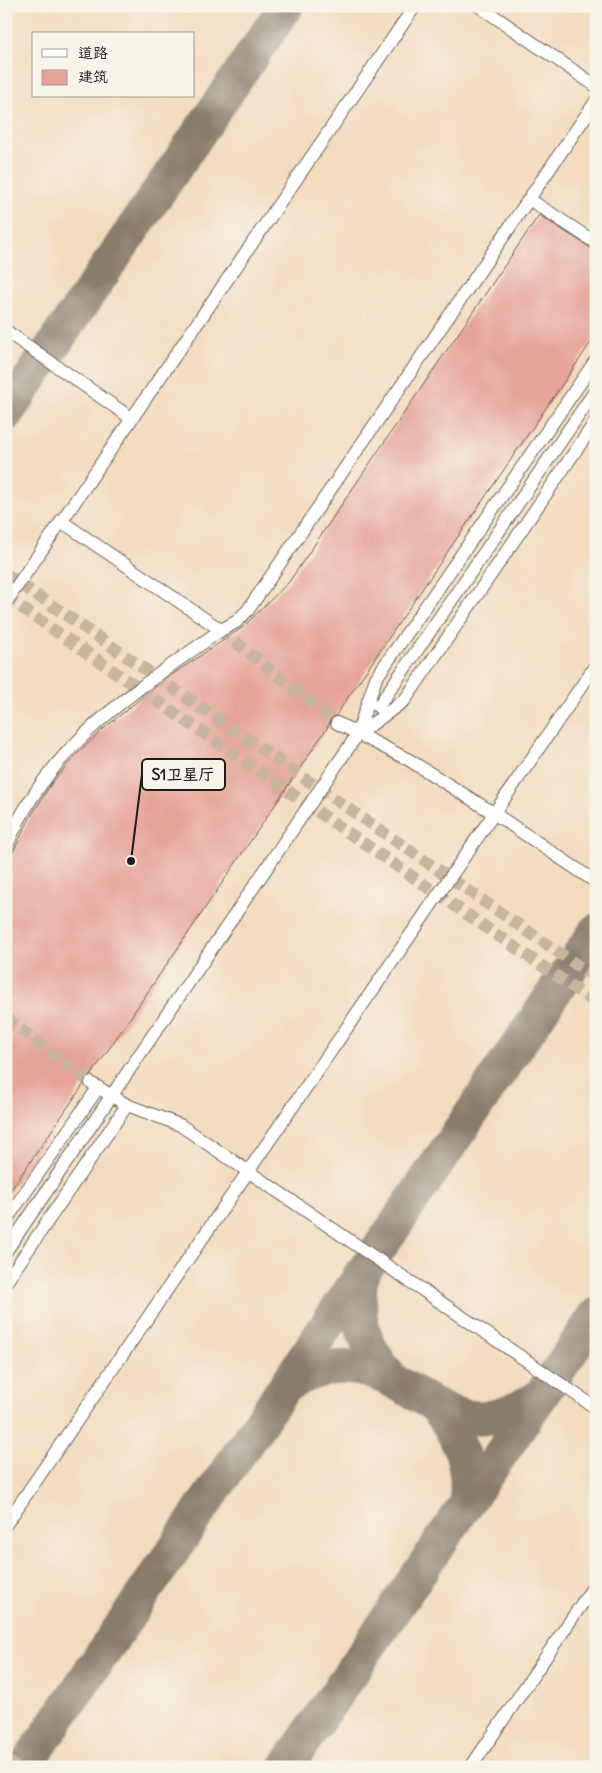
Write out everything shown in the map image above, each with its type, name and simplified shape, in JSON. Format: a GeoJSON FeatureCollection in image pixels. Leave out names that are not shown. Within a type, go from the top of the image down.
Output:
{"type":"FeatureCollection","features":[{"type":"Feature","properties":{"kind":"lane"},"geometry":{"type":"LineString","coordinates":[[6,602],[415,6]]}},
{"type":"Feature","properties":{"kind":"lane"},"geometry":{"type":"LineString","coordinates":[[479,6],[596,86]]}},
{"type":"Feature","properties":{"kind":"lane"},"geometry":{"type":"LineString","coordinates":[[6,848],[18,818],[66,752],[112,708],[220,630],[236,622],[248,610],[596,101]]}},
{"type":"Feature","properties":{"kind":"lane"},"geometry":{"type":"LineString","coordinates":[[529,199],[596,244]]}},
{"type":"Feature","properties":{"kind":"lane"},"geometry":{"type":"LineString","coordinates":[[6,330],[131,418]]}},
{"type":"Feature","properties":{"kind":"lane"},"geometry":{"type":"LineString","coordinates":[[6,1251],[357,735],[376,678],[596,360]]}},
{"type":"Feature","properties":{"kind":"lane"},"geometry":{"type":"LineString","coordinates":[[378,707],[596,390]]}},
{"type":"Feature","properties":{"kind":"lane"},"geometry":{"type":"LineString","coordinates":[[357,735],[405,700],[596,421]]}},
{"type":"Feature","properties":{"kind":"lane"},"geometry":{"type":"LineString","coordinates":[[61,522],[220,630]]}},
{"type":"Feature","properties":{"kind":"lane"},"geometry":{"type":"LineString","coordinates":[[6,1524],[596,664]]}},
{"type":"Feature","properties":{"kind":"lane"},"geometry":{"type":"LineString","coordinates":[[337,723],[357,735],[409,760],[596,882]]}},
{"type":"Feature","properties":{"kind":"lane"},"geometry":{"type":"LineString","coordinates":[[6,1220],[94,1086],[128,1105],[180,1125],[596,1408]]}},
{"type":"Feature","properties":{"kind":"lane"},"geometry":{"type":"LineString","coordinates":[[6,1282],[128,1105]]}},
{"type":"Feature","properties":{"kind":"lane"},"geometry":{"type":"LineString","coordinates":[[471,1767],[596,1582]]}},
{"type":"Feature","properties":{"kind":"building"},"geometry":{"type":"Polygon","coordinates":[[[539,215],[596,251],[596,335],[336,715],[330,719],[329,725],[91,1075],[84,1078],[83,1085],[6,1197],[6,856],[13,852],[31,816],[51,784],[75,756],[102,730],[161,682],[242,628],[289,582],[539,215]]]}},
{"type":"Feature","properties":{"kind":"taxiway"},"geometry":{"type":"LineString","coordinates":[[6,414],[286,6]]}},
{"type":"Feature","properties":{"kind":"taxiway"},"geometry":{"type":"LineString","coordinates":[[25,1767],[596,931]]}},
{"type":"Feature","properties":{"kind":"taxiway"},"geometry":{"type":"LineString","coordinates":[[361,1274],[360,1304],[363,1330],[373,1354],[391,1378]]}},
{"type":"Feature","properties":{"kind":"taxiway"},"geometry":{"type":"LineString","coordinates":[[286,1767],[596,1315]]}},
{"type":"Feature","properties":{"kind":"taxiway"},"geometry":{"type":"LineString","coordinates":[[285,1386],[321,1370],[338,1367],[354,1368],[385,1377],[449,1412],[474,1418],[505,1414],[539,1397]]}},
{"type":"Feature","properties":{"kind":"taxiway"},"geometry":{"type":"LineString","coordinates":[[436,1407],[452,1429],[462,1452],[467,1477],[466,1504]]}},
{"type":"Feature","properties":{"kind":"tunnel"},"geometry":{"type":"LineString","coordinates":[[6,574],[596,978]]}},
{"type":"Feature","properties":{"kind":"tunnel"},"geometry":{"type":"LineString","coordinates":[[6,597],[596,1003]]}},
{"type":"Feature","properties":{"kind":"tunnel"},"geometry":{"type":"LineString","coordinates":[[221,630],[337,723]]}},
{"type":"Feature","properties":{"kind":"tunnel"},"geometry":{"type":"LineString","coordinates":[[6,1018],[91,1083]]}},
{"type":"Feature","properties":{"kind":"tunnel"},"geometry":{"type":"LineString","coordinates":[[6,1760],[16,1767]]}},
{"type":"Feature","properties":{"kind":"place","name":"S1卫星厅"},"geometry":{"type":"Point","coordinates":[131,861]}}]}
